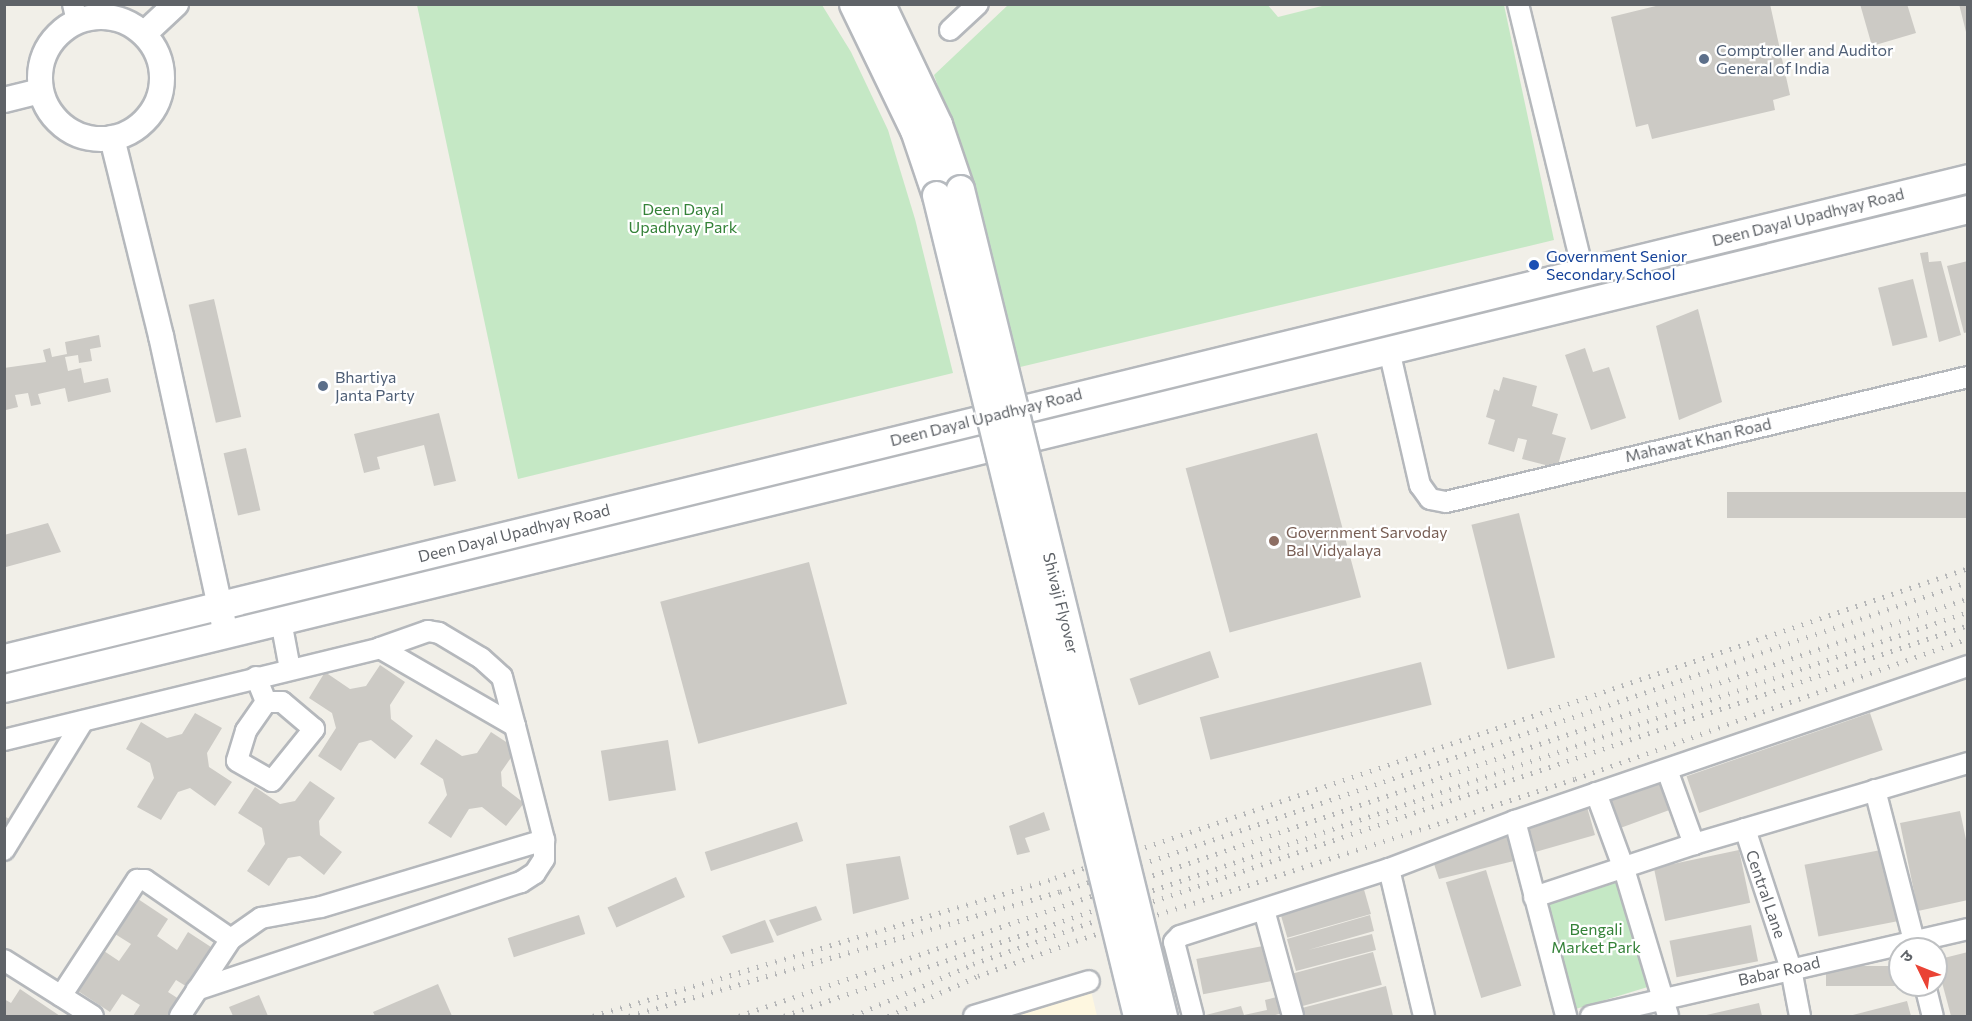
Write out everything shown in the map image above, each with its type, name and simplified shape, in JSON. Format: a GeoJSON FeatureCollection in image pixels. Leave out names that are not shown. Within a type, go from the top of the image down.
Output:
{"type":"FeatureCollection","features":[{"type":"Feature","properties":{"kind":"main road"},"geometry":{"type":"LineString","coordinates":[[853,4],[914,130],[948,192]]}},
{"type":"Feature","properties":{"kind":"main road"},"geometry":{"type":"LineString","coordinates":[[881,4],[938,124],[948,192]]}},
{"type":"Feature","properties":{"kind":"main road","name":"Deen Dayal Upadhyay Road"},"geometry":{"type":"LineString","coordinates":[[4,658],[1968,178]]}},
{"type":"Feature","properties":{"kind":"main road","name":"Shivaji Flyover"},"geometry":{"type":"LineString","coordinates":[[948,192],[1137,1017]]}},
{"type":"Feature","properties":{"kind":"main road","name":"Shivaji Flyover"},"geometry":{"type":"LineString","coordinates":[[948,192],[1162,1017]]}},
{"type":"Feature","properties":{"kind":"main road","name":"Deen Dayal Upadhyay Road"},"geometry":{"type":"LineString","coordinates":[[4,688],[1968,209]]}},
{"type":"Feature","properties":{"kind":"street"},"geometry":{"type":"LineString","coordinates":[[144,34],[177,4]]}},
{"type":"Feature","properties":{"kind":"street"},"geometry":{"type":"LineString","coordinates":[[950,30],[978,4]]}},
{"type":"Feature","properties":{"kind":"street"},"geometry":{"type":"LineString","coordinates":[[1518,4],[1583,271]]}},
{"type":"Feature","properties":{"kind":"street"},"geometry":{"type":"LineString","coordinates":[[75,13],[120,19],[144,34],[157,51],[162,72],[156,104],[144,122],[112,138],[74,134],[57,122],[40,90],[40,69],[45,52],[75,13]]}},
{"type":"Feature","properties":{"kind":"street"},"geometry":{"type":"LineString","coordinates":[[4,100],[40,90]]}},
{"type":"Feature","properties":{"kind":"street"},"geometry":{"type":"LineString","coordinates":[[112,138],[161,336],[227,634]]}},
{"type":"Feature","properties":{"kind":"street","name":"Mahawat Khan Road"},"geometry":{"type":"LineString","coordinates":[[1389,350],[1420,485],[1430,499],[1446,502],[1968,377]]}},
{"type":"Feature","properties":{"kind":"street"},"geometry":{"type":"LineString","coordinates":[[280,621],[290,669]]}},
{"type":"Feature","properties":{"kind":"street"},"geometry":{"type":"LineString","coordinates":[[4,740],[380,648],[428,631],[439,633],[481,658],[502,677],[544,840],[544,859],[535,873],[521,882],[197,990]]}},
{"type":"Feature","properties":{"kind":"street"},"geometry":{"type":"LineString","coordinates":[[380,648],[515,726]]}},
{"type":"Feature","properties":{"kind":"street"},"geometry":{"type":"LineString","coordinates":[[1193,1017],[1174,942],[1180,936],[1389,869],[1515,820],[1968,666]]}},
{"type":"Feature","properties":{"kind":"street"},"geometry":{"type":"LineString","coordinates":[[256,677],[266,702]]}},
{"type":"Feature","properties":{"kind":"street"},"geometry":{"type":"LineString","coordinates":[[4,850],[83,721]]}},
{"type":"Feature","properties":{"kind":"street"},"geometry":{"type":"LineString","coordinates":[[1667,770],[1694,844]]}},
{"type":"Feature","properties":{"kind":"street"},"geometry":{"type":"LineString","coordinates":[[1745,829],[1875,790],[1966,770]]}},
{"type":"Feature","properties":{"kind":"street"},"geometry":{"type":"LineString","coordinates":[[1875,790],[1913,937]]}},
{"type":"Feature","properties":{"kind":"street"},"geometry":{"type":"LineString","coordinates":[[1596,793],[1624,869],[1665,997],[1668,1017]]}},
{"type":"Feature","properties":{"kind":"street"},"geometry":{"type":"LineString","coordinates":[[1515,820],[1566,1017]]}},
{"type":"Feature","properties":{"kind":"street","name":"Central Lane"},"geometry":{"type":"LineString","coordinates":[[1534,897],[1745,829],[1791,969],[1800,1017]]}},
{"type":"Feature","properties":{"kind":"street"},"geometry":{"type":"LineString","coordinates":[[180,1017],[231,939],[261,918],[321,907],[544,840]]}},
{"type":"Feature","properties":{"kind":"street"},"geometry":{"type":"LineString","coordinates":[[1389,869],[1424,1017]]}},
{"type":"Feature","properties":{"kind":"street"},"geometry":{"type":"LineString","coordinates":[[60,996],[137,880],[145,880],[231,939]]}},
{"type":"Feature","properties":{"kind":"street"},"geometry":{"type":"LineString","coordinates":[[1264,910],[1293,1017]]}},
{"type":"Feature","properties":{"kind":"street","name":"Babar Road"},"geometry":{"type":"LineString","coordinates":[[1942,937],[1968,929]]}},
{"type":"Feature","properties":{"kind":"street","name":"Babar Road"},"geometry":{"type":"LineString","coordinates":[[1591,1017],[1613,1014],[1665,997],[1888,950]]}},
{"type":"Feature","properties":{"kind":"street"},"geometry":{"type":"LineString","coordinates":[[4,960],[60,996],[81,1014]]}},
{"type":"Feature","properties":{"kind":"street"},"geometry":{"type":"LineString","coordinates":[[974,1017],[1089,981]]}},
{"type":"Feature","properties":{"kind":"street"},"geometry":{"type":"LineString","coordinates":[[1928,997],[1934,1017]]}},
{"type":"Feature","properties":{"kind":"shaded area"},"geometry":{"type":"Polygon","coordinates":[[[1088,978],[1097,1016],[981,1016],[1088,978]]]}},
{"type":"Feature","properties":{"kind":"green space"},"geometry":{"type":"Polygon","coordinates":[[[1267,4],[1278,17],[1330,4],[1504,5],[1554,240],[1016,368],[965,163],[934,75],[1008,5],[1267,4]]]}},
{"type":"Feature","properties":{"kind":"green space","name":"Deen Dayal Upadhyay Park"},"geometry":{"type":"Polygon","coordinates":[[[417,5],[822,5],[851,52],[888,130],[915,219],[953,373],[518,479],[417,5]]]}},
{"type":"Feature","properties":{"kind":"green space","name":"Bengali Market Park"},"geometry":{"type":"Polygon","coordinates":[[[1632,857],[1670,980],[1563,1013],[1525,890],[1632,857]]]}},
{"type":"Feature","properties":{"kind":"building"},"geometry":{"type":"Polygon","coordinates":[[[1664,4],[1770,4],[1790,95],[1773,100],[1775,110],[1652,139],[1648,124],[1636,127],[1611,17],[1664,4]]]}},
{"type":"Feature","properties":{"kind":"building"},"geometry":{"type":"Polygon","coordinates":[[[1860,4],[1907,4],[1916,33],[1872,46],[1860,4]]]}},
{"type":"Feature","properties":{"kind":"building"},"geometry":{"type":"Polygon","coordinates":[[[1959,4],[1968,4],[1968,36],[1967,36],[1959,4]]]}},
{"type":"Feature","properties":{"kind":"building"},"geometry":{"type":"Polygon","coordinates":[[[1928,252],[1929,262],[1941,261],[1961,335],[1939,342],[1920,253],[1928,252]]]}},
{"type":"Feature","properties":{"kind":"building"},"geometry":{"type":"Polygon","coordinates":[[[1968,261],[1968,332],[1964,333],[1947,266],[1968,261]]]}},
{"type":"Feature","properties":{"kind":"building"},"geometry":{"type":"Polygon","coordinates":[[[1913,279],[1928,337],[1893,346],[1878,288],[1913,279]]]}},
{"type":"Feature","properties":{"kind":"building"},"geometry":{"type":"Polygon","coordinates":[[[214,299],[241,417],[216,423],[189,305],[214,299]]]}},
{"type":"Feature","properties":{"kind":"building"},"geometry":{"type":"Polygon","coordinates":[[[1698,309],[1722,402],[1679,420],[1656,326],[1698,309]]]}},
{"type":"Feature","properties":{"kind":"building"},"geometry":{"type":"Polygon","coordinates":[[[99,335],[101,347],[90,349],[92,361],[79,363],[78,355],[65,357],[68,371],[81,368],[84,383],[108,378],[111,392],[68,402],[65,388],[38,394],[41,404],[31,406],[28,393],[15,395],[18,407],[6,410],[4,368],[46,362],[43,350],[50,348],[52,357],[67,354],[65,342],[99,335]]]}},
{"type":"Feature","properties":{"kind":"building"},"geometry":{"type":"Polygon","coordinates":[[[1585,348],[1593,372],[1609,367],[1626,418],[1591,430],[1565,355],[1585,348]]]}},
{"type":"Feature","properties":{"kind":"building"},"geometry":{"type":"Polygon","coordinates":[[[1503,377],[1537,386],[1532,406],[1558,414],[1552,434],[1566,438],[1557,468],[1522,459],[1527,440],[1518,438],[1514,452],[1488,444],[1495,420],[1486,417],[1494,389],[1499,391],[1503,377]]]}},
{"type":"Feature","properties":{"kind":"building"},"geometry":{"type":"Polygon","coordinates":[[[439,413],[456,481],[434,486],[424,445],[377,457],[380,469],[364,473],[354,434],[439,413]]]}},
{"type":"Feature","properties":{"kind":"building"},"geometry":{"type":"Polygon","coordinates":[[[1317,433],[1361,597],[1230,632],[1186,468],[1317,433]]]}},
{"type":"Feature","properties":{"kind":"building"},"geometry":{"type":"Polygon","coordinates":[[[246,448],[260,510],[238,516],[224,453],[246,448]]]}},
{"type":"Feature","properties":{"kind":"building"},"geometry":{"type":"Polygon","coordinates":[[[1727,492],[1968,492],[1968,518],[1727,518],[1727,492]]]}},
{"type":"Feature","properties":{"kind":"building"},"geometry":{"type":"Polygon","coordinates":[[[1519,513],[1555,658],[1508,669],[1471,525],[1519,513]]]}},
{"type":"Feature","properties":{"kind":"building"},"geometry":{"type":"Polygon","coordinates":[[[48,523],[61,552],[6,567],[4,535],[48,523]]]}},
{"type":"Feature","properties":{"kind":"building"},"geometry":{"type":"Polygon","coordinates":[[[809,562],[847,704],[698,744],[660,602],[809,562]]]}},
{"type":"Feature","properties":{"kind":"building"},"geometry":{"type":"Polygon","coordinates":[[[1210,651],[1219,677],[1139,705],[1130,679],[1210,651]]]}},
{"type":"Feature","properties":{"kind":"building"},"geometry":{"type":"Polygon","coordinates":[[[1421,662],[1432,705],[1210,760],[1200,717],[1421,662]]]}},
{"type":"Feature","properties":{"kind":"building"},"geometry":{"type":"Polygon","coordinates":[[[380,665],[405,682],[390,705],[391,719],[413,736],[395,759],[371,740],[359,743],[341,771],[318,756],[336,728],[332,713],[309,698],[325,672],[350,689],[366,686],[380,665]]]}},
{"type":"Feature","properties":{"kind":"building"},"geometry":{"type":"Polygon","coordinates":[[[195,713],[222,728],[207,753],[209,767],[232,782],[215,806],[190,788],[178,792],[161,820],[137,807],[154,778],[150,763],[126,749],[141,722],[167,738],[182,734],[195,713]]]}},
{"type":"Feature","properties":{"kind":"building"},"geometry":{"type":"Polygon","coordinates":[[[1870,713],[1883,750],[1699,813],[1687,776],[1870,713]]]}},
{"type":"Feature","properties":{"kind":"building"},"geometry":{"type":"Polygon","coordinates":[[[491,732],[517,749],[501,772],[502,786],[524,803],[506,826],[482,807],[469,809],[451,838],[428,823],[447,795],[443,779],[420,764],[436,739],[462,756],[477,753],[491,732]]]}},
{"type":"Feature","properties":{"kind":"building"},"geometry":{"type":"Polygon","coordinates":[[[668,740],[676,790],[609,801],[601,751],[668,740]]]}},
{"type":"Feature","properties":{"kind":"building"},"geometry":{"type":"Polygon","coordinates":[[[1664,778],[1675,808],[1615,830],[1604,800],[1664,778]]]}},
{"type":"Feature","properties":{"kind":"building"},"geometry":{"type":"Polygon","coordinates":[[[310,781],[335,798],[319,821],[320,835],[342,852],[324,875],[300,856],[288,858],[269,886],[247,871],[265,844],[262,828],[238,813],[255,787],[280,804],[295,801],[310,781]]]}},
{"type":"Feature","properties":{"kind":"building"},"geometry":{"type":"Polygon","coordinates":[[[1587,807],[1595,835],[1534,852],[1526,824],[1587,807]]]}},
{"type":"Feature","properties":{"kind":"building"},"geometry":{"type":"Polygon","coordinates":[[[1960,811],[1968,849],[1968,900],[1918,911],[1900,823],[1960,811]]]}},
{"type":"Feature","properties":{"kind":"building"},"geometry":{"type":"Polygon","coordinates":[[[1044,812],[1050,830],[1025,838],[1030,852],[1017,855],[1009,826],[1044,812]]]}},
{"type":"Feature","properties":{"kind":"building"},"geometry":{"type":"Polygon","coordinates":[[[4,816],[11,820],[4,830],[4,816]]]}},
{"type":"Feature","properties":{"kind":"building"},"geometry":{"type":"Polygon","coordinates":[[[797,822],[803,841],[711,871],[705,852],[797,822]]]}},
{"type":"Feature","properties":{"kind":"building"},"geometry":{"type":"Polygon","coordinates":[[[1508,834],[1514,861],[1439,879],[1432,858],[1508,834]]]}},
{"type":"Feature","properties":{"kind":"building"},"geometry":{"type":"Polygon","coordinates":[[[1886,849],[1900,921],[1818,936],[1805,865],[1886,849]]]}},
{"type":"Feature","properties":{"kind":"building"},"geometry":{"type":"Polygon","coordinates":[[[1739,850],[1750,903],[1665,921],[1654,868],[1739,850]]]}},
{"type":"Feature","properties":{"kind":"building"},"geometry":{"type":"Polygon","coordinates":[[[900,856],[909,899],[853,914],[846,864],[900,856]]]}},
{"type":"Feature","properties":{"kind":"building"},"geometry":{"type":"Polygon","coordinates":[[[1486,870],[1521,986],[1481,998],[1446,882],[1486,870]]]}},
{"type":"Feature","properties":{"kind":"building"},"geometry":{"type":"Polygon","coordinates":[[[676,877],[685,897],[616,928],[607,908],[676,877]]]}},
{"type":"Feature","properties":{"kind":"building"},"geometry":{"type":"Polygon","coordinates":[[[1363,886],[1371,914],[1287,938],[1279,910],[1363,886]]]}},
{"type":"Feature","properties":{"kind":"building"},"geometry":{"type":"Polygon","coordinates":[[[138,899],[168,919],[157,936],[177,950],[188,932],[214,949],[189,988],[176,980],[168,992],[182,1001],[172,1016],[133,1016],[140,1005],[122,994],[110,1012],[78,991],[104,951],[119,961],[131,944],[115,934],[138,899]]]}},
{"type":"Feature","properties":{"kind":"building"},"geometry":{"type":"Polygon","coordinates":[[[816,906],[822,920],[777,936],[769,920],[816,906]]]}},
{"type":"Feature","properties":{"kind":"building"},"geometry":{"type":"Polygon","coordinates":[[[579,915],[585,934],[514,957],[508,938],[579,915]]]}},
{"type":"Feature","properties":{"kind":"building"},"geometry":{"type":"Polygon","coordinates":[[[1370,915],[1374,931],[1308,950],[1372,934],[1376,950],[1296,971],[1287,939],[1370,915]]]}},
{"type":"Feature","properties":{"kind":"building"},"geometry":{"type":"Polygon","coordinates":[[[765,920],[774,942],[731,954],[722,936],[765,920]]]}},
{"type":"Feature","properties":{"kind":"building"},"geometry":{"type":"Polygon","coordinates":[[[1751,925],[1758,961],[1677,977],[1670,941],[1751,925]]]}},
{"type":"Feature","properties":{"kind":"building"},"geometry":{"type":"Polygon","coordinates":[[[1268,945],[1275,980],[1203,994],[1196,959],[1268,945]]]}},
{"type":"Feature","properties":{"kind":"building"},"geometry":{"type":"Polygon","coordinates":[[[1373,952],[1382,985],[1303,1006],[1294,973],[1373,952]]]}},
{"type":"Feature","properties":{"kind":"building"},"geometry":{"type":"Polygon","coordinates":[[[1968,952],[1968,1016],[1951,1016],[1946,997],[1948,997],[1948,957],[1968,952]]]}},
{"type":"Feature","properties":{"kind":"building"},"geometry":{"type":"Polygon","coordinates":[[[1826,966],[1888,966],[1888,986],[1826,986],[1826,966]]]}},
{"type":"Feature","properties":{"kind":"building"},"geometry":{"type":"Polygon","coordinates":[[[438,984],[452,1016],[375,1016],[373,1012],[438,984]]]}},
{"type":"Feature","properties":{"kind":"building"},"geometry":{"type":"Polygon","coordinates":[[[1386,986],[1393,1016],[1304,1016],[1302,1008],[1386,986]]]}},
{"type":"Feature","properties":{"kind":"building"},"geometry":{"type":"Polygon","coordinates":[[[20,989],[60,1016],[4,1016],[4,999],[11,1003],[20,989]]]}},
{"type":"Feature","properties":{"kind":"building"},"geometry":{"type":"Polygon","coordinates":[[[259,995],[268,1016],[233,1016],[229,1007],[259,995]]]}},
{"type":"Feature","properties":{"kind":"building"},"geometry":{"type":"Polygon","coordinates":[[[1284,995],[1288,1012],[1271,1016],[1202,1016],[1241,1006],[1244,1015],[1267,1010],[1265,1000],[1284,995]]]}},
{"type":"Feature","properties":{"kind":"building"},"geometry":{"type":"Polygon","coordinates":[[[1907,1001],[1911,1016],[1849,1016],[1907,1001]]]}},
{"type":"Feature","properties":{"kind":"building"},"geometry":{"type":"Polygon","coordinates":[[[1759,1003],[1762,1016],[1702,1016],[1759,1003]]]}},
{"type":"Feature","properties":{"kind":"railway"},"geometry":{"type":"LineString","coordinates":[[593,1016],[1055,878],[1968,568]]}},
{"type":"Feature","properties":{"kind":"railway"},"geometry":{"type":"LineString","coordinates":[[629,1016],[1060,892],[1968,582]]}},
{"type":"Feature","properties":{"kind":"railway"},"geometry":{"type":"LineString","coordinates":[[739,1016],[1968,598]]}},
{"type":"Feature","properties":{"kind":"railway"},"geometry":{"type":"LineString","coordinates":[[784,1016],[1968,612]]}},
{"type":"Feature","properties":{"kind":"railway"},"geometry":{"type":"LineString","coordinates":[[853,1016],[973,964],[1072,929],[1968,625]]}},
{"type":"Feature","properties":{"kind":"railway"},"geometry":{"type":"LineString","coordinates":[[888,1016],[978,976],[1076,941],[1575,779],[1968,638]]}},
{"type":"Feature","properties":{"kind":"place","name":"Comptroller and Auditor General of India"},"geometry":{"type":"Point","coordinates":[1704,59]}},
{"type":"Feature","properties":{"kind":"place","name":"Government Senior Secondary School"},"geometry":{"type":"Point","coordinates":[1534,265]}},
{"type":"Feature","properties":{"kind":"place","name":"Bhartiya Janta Party"},"geometry":{"type":"Point","coordinates":[323,386]}},
{"type":"Feature","properties":{"kind":"place","name":"Government Sarvoday Bal Vidyalaya"},"geometry":{"type":"Point","coordinates":[1274,541]}}]}
